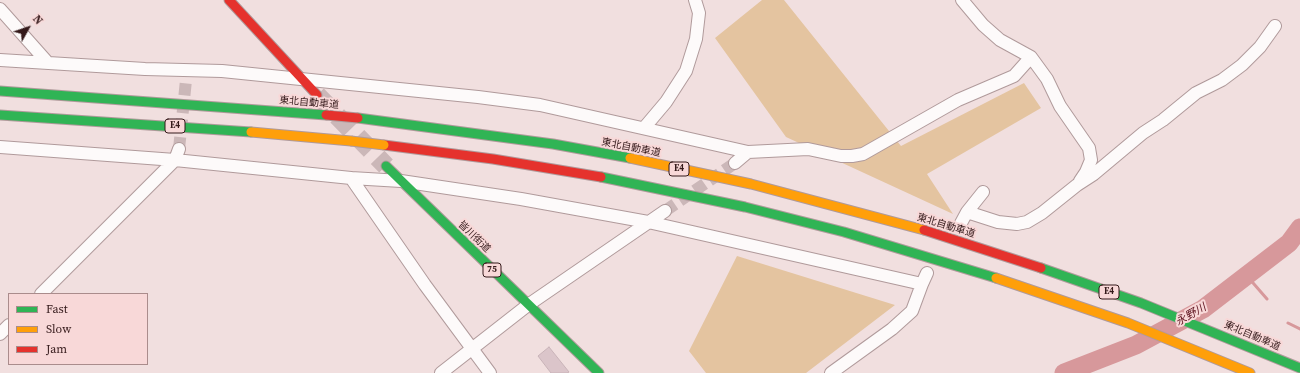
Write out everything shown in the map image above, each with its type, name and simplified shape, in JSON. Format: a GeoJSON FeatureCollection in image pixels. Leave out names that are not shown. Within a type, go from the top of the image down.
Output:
{"type":"FeatureCollection","features":[{"type":"Feature","properties":{"kind":"main road"},"geometry":{"type":"LineString","coordinates":[[229,0],[317,95]]}},
{"type":"Feature","properties":{"kind":"main road","name":"東北自動車道"},"geometry":{"type":"LineString","coordinates":[[0,91],[173,102],[358,118],[553,144],[634,159],[751,184],[845,208],[993,252],[1127,298],[1300,368]]}},
{"type":"Feature","properties":{"kind":"main road","name":"E4"},"geometry":{"type":"LineString","coordinates":[[0,115],[179,126],[351,141],[501,160],[631,182],[744,207],[844,232],[970,269],[1128,323],[1250,373]]}},
{"type":"Feature","properties":{"kind":"main road","name":"皆川街道"},"geometry":{"type":"LineString","coordinates":[[386,166],[598,373]]}},
{"type":"Feature","properties":{"kind":"street"},"geometry":{"type":"LineString","coordinates":[[644,128],[666,102],[686,71],[696,39],[699,13],[696,0]]}},
{"type":"Feature","properties":{"kind":"street"},"geometry":{"type":"LineString","coordinates":[[962,0],[983,24],[1000,40],[1031,57],[1047,79],[1060,106],[1089,148],[1091,160],[1086,172],[1077,185]]}},
{"type":"Feature","properties":{"kind":"street"},"geometry":{"type":"LineString","coordinates":[[0,9],[48,63]]}},
{"type":"Feature","properties":{"kind":"street"},"geometry":{"type":"LineString","coordinates":[[967,212],[998,222],[1017,224],[1027,222],[1042,213],[1077,185],[1094,174],[1143,133],[1163,120],[1196,94],[1222,80],[1242,65],[1260,47],[1275,26]]}},
{"type":"Feature","properties":{"kind":"street"},"geometry":{"type":"LineString","coordinates":[[0,60],[186,75],[222,71],[303,81],[478,97],[540,105],[748,152],[808,149],[841,156],[863,154],[958,100],[1014,76],[1031,57]]}},
{"type":"Feature","properties":{"kind":"street"},"geometry":{"type":"LineString","coordinates":[[0,147],[175,160],[351,178],[401,181],[521,199],[648,222],[922,284]]}},
{"type":"Feature","properties":{"kind":"street"},"geometry":{"type":"LineString","coordinates":[[42,293],[175,160],[179,149]]}},
{"type":"Feature","properties":{"kind":"street"},"geometry":{"type":"LineString","coordinates":[[735,163],[748,152]]}},
{"type":"Feature","properties":{"kind":"street"},"geometry":{"type":"LineString","coordinates":[[351,178],[425,285],[490,373]]}},
{"type":"Feature","properties":{"kind":"street"},"geometry":{"type":"LineString","coordinates":[[960,225],[967,212],[983,192]]}},
{"type":"Feature","properties":{"kind":"street"},"geometry":{"type":"LineString","coordinates":[[441,373],[528,305],[665,211]]}},
{"type":"Feature","properties":{"kind":"street"},"geometry":{"type":"LineString","coordinates":[[831,373],[892,330],[912,312],[927,272]]}},
{"type":"Feature","properties":{"kind":"street"},"geometry":{"type":"LineString","coordinates":[[0,334],[8,326]]}},
{"type":"Feature","properties":{"kind":"shaded area"},"geometry":{"type":"Polygon","coordinates":[[[762,0],[784,0],[901,146],[1024,83],[1041,108],[927,174],[953,214],[786,137],[715,38],[762,0]]]}},
{"type":"Feature","properties":{"kind":"shaded area"},"geometry":{"type":"Polygon","coordinates":[[[737,256],[895,305],[806,373],[706,373],[689,351],[737,256]]]}},
{"type":"Feature","properties":{"kind":"building"},"geometry":{"type":"Polygon","coordinates":[[[549,347],[569,372],[551,373],[538,356],[549,347]]]}},
{"type":"Feature","properties":{"kind":"waterway","name":"永野川"},"geometry":{"type":"LineString","coordinates":[[1064,373],[1136,345],[1203,309],[1289,243],[1300,228]]}},
{"type":"Feature","properties":{"kind":"waterway"},"geometry":{"type":"LineString","coordinates":[[1247,276],[1267,299]]}},
{"type":"Feature","properties":{"kind":"waterway"},"geometry":{"type":"LineString","coordinates":[[1288,323],[1300,329]]}},
{"type":"Feature","properties":{"kind":"tunnel"},"geometry":{"type":"LineString","coordinates":[[179,149],[186,80]]}},
{"type":"Feature","properties":{"kind":"tunnel"},"geometry":{"type":"LineString","coordinates":[[317,95],[386,166]]}},
{"type":"Feature","properties":{"kind":"tunnel"},"geometry":{"type":"LineString","coordinates":[[665,211],[735,163]]}},
{"type":"Feature","properties":{"kind":"traffic: fast"},"geometry":{"type":"LineString","coordinates":[[0,91],[326,115]]}},
{"type":"Feature","properties":{"kind":"traffic: fast"},"geometry":{"type":"LineString","coordinates":[[0,115],[251,132]]}},
{"type":"Feature","properties":{"kind":"traffic: fast"},"geometry":{"type":"LineString","coordinates":[[358,118],[553,144],[630,158]]}},
{"type":"Feature","properties":{"kind":"traffic: fast"},"geometry":{"type":"LineString","coordinates":[[386,166],[599,373]]}},
{"type":"Feature","properties":{"kind":"traffic: fast"},"geometry":{"type":"LineString","coordinates":[[601,177],[745,207],[844,232],[996,278]]}},
{"type":"Feature","properties":{"kind":"traffic: fast"},"geometry":{"type":"LineString","coordinates":[[1041,268],[1141,303],[1300,368]]}},
{"type":"Feature","properties":{"kind":"traffic: slow"},"geometry":{"type":"LineString","coordinates":[[251,132],[351,141]]}},
{"type":"Feature","properties":{"kind":"traffic: slow"},"geometry":{"type":"LineString","coordinates":[[351,141],[384,145]]}},
{"type":"Feature","properties":{"kind":"traffic: slow"},"geometry":{"type":"LineString","coordinates":[[630,158],[751,184],[924,230]]}},
{"type":"Feature","properties":{"kind":"traffic: slow"},"geometry":{"type":"LineString","coordinates":[[996,278],[1128,323],[1250,373]]}},
{"type":"Feature","properties":{"kind":"traffic: jam"},"geometry":{"type":"LineString","coordinates":[[229,0],[317,95]]}},
{"type":"Feature","properties":{"kind":"traffic: jam"},"geometry":{"type":"LineString","coordinates":[[326,115],[358,118]]}},
{"type":"Feature","properties":{"kind":"traffic: jam"},"geometry":{"type":"LineString","coordinates":[[384,145],[493,159],[601,177]]}},
{"type":"Feature","properties":{"kind":"traffic: jam"},"geometry":{"type":"LineString","coordinates":[[924,230],[1041,268]]}}]}
